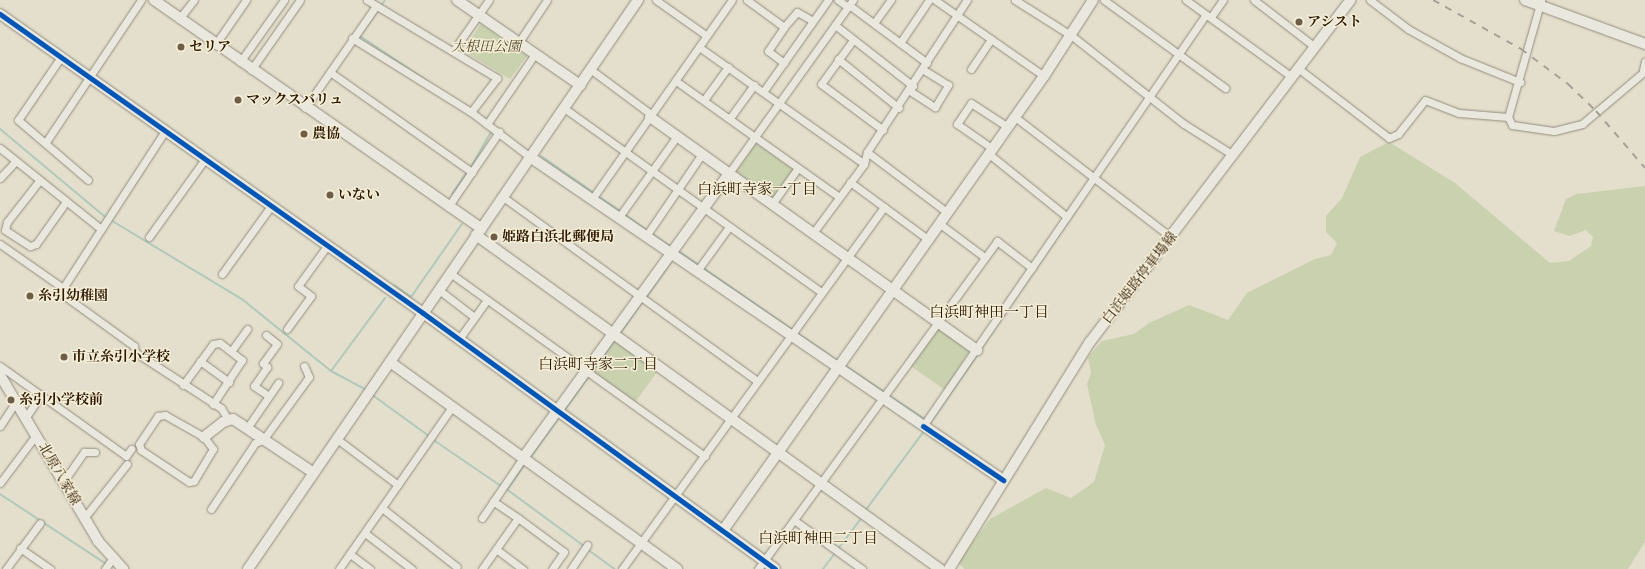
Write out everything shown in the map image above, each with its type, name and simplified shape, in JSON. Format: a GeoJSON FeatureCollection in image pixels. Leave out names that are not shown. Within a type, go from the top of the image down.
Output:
{"type":"FeatureCollection","features":[{"type":"Feature","properties":{"kind":"street"},"geometry":{"type":"LineString","coordinates":[[46,142],[141,0]]}},
{"type":"Feature","properties":{"kind":"street"},"geometry":{"type":"LineString","coordinates":[[154,0],[304,108],[448,207],[614,334],[940,569]]}},
{"type":"Feature","properties":{"kind":"street"},"geometry":{"type":"LineString","coordinates":[[179,19],[194,0]]}},
{"type":"Feature","properties":{"kind":"street"},"geometry":{"type":"LineString","coordinates":[[215,45],[246,0]]}},
{"type":"Feature","properties":{"kind":"street"},"geometry":{"type":"LineString","coordinates":[[240,62],[284,0]]}},
{"type":"Feature","properties":{"kind":"street"},"geometry":{"type":"LineString","coordinates":[[251,70],[300,0]]}},
{"type":"Feature","properties":{"kind":"street"},"geometry":{"type":"LineString","coordinates":[[367,0],[497,78],[471,112]]}},
{"type":"Feature","properties":{"kind":"street"},"geometry":{"type":"LineString","coordinates":[[457,0],[580,85]]}},
{"type":"Feature","properties":{"kind":"street"},"geometry":{"type":"LineString","coordinates":[[453,52],[488,0]]}},
{"type":"Feature","properties":{"kind":"street"},"geometry":{"type":"LineString","coordinates":[[518,42],[547,0]]}},
{"type":"Feature","properties":{"kind":"street"},"geometry":{"type":"LineString","coordinates":[[248,569],[638,0]]}},
{"type":"Feature","properties":{"kind":"street"},"geometry":{"type":"LineString","coordinates":[[656,0],[707,36]]}},
{"type":"Feature","properties":{"kind":"street"},"geometry":{"type":"LineString","coordinates":[[595,196],[732,0]]}},
{"type":"Feature","properties":{"kind":"street"},"geometry":{"type":"LineString","coordinates":[[747,0],[784,27]]}},
{"type":"Feature","properties":{"kind":"street"},"geometry":{"type":"LineString","coordinates":[[763,92],[828,0]]}},
{"type":"Feature","properties":{"kind":"street"},"geometry":{"type":"LineString","coordinates":[[835,25],[935,106],[948,85],[900,43],[850,4],[838,0]]}},
{"type":"Feature","properties":{"kind":"street"},"geometry":{"type":"LineString","coordinates":[[874,24],[892,0]]}},
{"type":"Feature","properties":{"kind":"street"},"geometry":{"type":"LineString","coordinates":[[900,43],[929,0]]}},
{"type":"Feature","properties":{"kind":"street"},"geometry":{"type":"LineString","coordinates":[[934,0],[1044,76]]}},
{"type":"Feature","properties":{"kind":"street"},"geometry":{"type":"LineString","coordinates":[[813,233],[864,164],[867,152],[899,108],[967,0]]}},
{"type":"Feature","properties":{"kind":"street"},"geometry":{"type":"LineString","coordinates":[[1015,0],[1072,36],[1148,97],[1233,155]]}},
{"type":"Feature","properties":{"kind":"street"},"geometry":{"type":"LineString","coordinates":[[724,529],[1072,36],[1093,0]]}},
{"type":"Feature","properties":{"kind":"street"},"geometry":{"type":"LineString","coordinates":[[1104,0],[1225,88]]}},
{"type":"Feature","properties":{"kind":"street"},"geometry":{"type":"LineString","coordinates":[[1186,0],[1296,73],[1389,138],[1398,134],[1425,100],[1459,113],[1508,117]]}},
{"type":"Feature","properties":{"kind":"street"},"geometry":{"type":"LineString","coordinates":[[926,425],[1067,217],[1094,181],[1148,97],[1178,54],[1223,0]]}},
{"type":"Feature","properties":{"kind":"street"},"geometry":{"type":"LineString","coordinates":[[1254,0],[1315,47]]}},
{"type":"Feature","properties":{"kind":"street","name":"白浜姫路停車場線"},"geometry":{"type":"LineString","coordinates":[[949,569],[1090,342],[1351,0]]}},
{"type":"Feature","properties":{"kind":"street"},"geometry":{"type":"LineString","coordinates":[[1370,0],[1408,29],[1460,58],[1520,82]]}},
{"type":"Feature","properties":{"kind":"street"},"geometry":{"type":"LineString","coordinates":[[1525,0],[1541,3],[1645,44]]}},
{"type":"Feature","properties":{"kind":"street"},"geometry":{"type":"LineString","coordinates":[[1541,3],[1520,82],[1508,117],[1512,125],[1554,131],[1582,124],[1644,71],[1645,61]]}},
{"type":"Feature","properties":{"kind":"street"},"geometry":{"type":"LineString","coordinates":[[482,518],[523,458],[614,334],[644,299],[674,249],[850,4]]}},
{"type":"Feature","properties":{"kind":"street"},"geometry":{"type":"LineString","coordinates":[[304,108],[376,6]]}},
{"type":"Feature","properties":{"kind":"street"},"geometry":{"type":"LineString","coordinates":[[784,63],[768,51],[784,27],[797,12],[813,21]]}},
{"type":"Feature","properties":{"kind":"street"},"geometry":{"type":"LineString","coordinates":[[0,14],[423,313],[766,559],[775,569]]}},
{"type":"Feature","properties":{"kind":"street"},"geometry":{"type":"LineString","coordinates":[[352,38],[471,112],[530,157],[595,196],[619,217],[646,236],[674,249],[790,336],[838,368],[884,395],[1003,480]]}},
{"type":"Feature","properties":{"kind":"street"},"geometry":{"type":"LineString","coordinates":[[971,68],[991,39]]}},
{"type":"Feature","properties":{"kind":"street"},"geometry":{"type":"LineString","coordinates":[[853,40],[821,84],[823,88],[883,130]]}},
{"type":"Feature","properties":{"kind":"street"},"geometry":{"type":"LineString","coordinates":[[699,47],[864,164]]}},
{"type":"Feature","properties":{"kind":"street"},"geometry":{"type":"LineString","coordinates":[[487,124],[535,54]]}},
{"type":"Feature","properties":{"kind":"street"},"geometry":{"type":"LineString","coordinates":[[61,57],[18,120],[46,142],[53,153],[88,180]]}},
{"type":"Feature","properties":{"kind":"street"},"geometry":{"type":"LineString","coordinates":[[838,59],[899,108]]}},
{"type":"Feature","properties":{"kind":"street"},"geometry":{"type":"LineString","coordinates":[[704,100],[728,67]]}},
{"type":"Feature","properties":{"kind":"street"},"geometry":{"type":"LineString","coordinates":[[590,70],[677,136],[977,350]]}},
{"type":"Feature","properties":{"kind":"street"},"geometry":{"type":"LineString","coordinates":[[330,72],[472,172]]}},
{"type":"Feature","properties":{"kind":"street"},"geometry":{"type":"LineString","coordinates":[[676,81],[839,197]]}},
{"type":"Feature","properties":{"kind":"street"},"geometry":{"type":"LineString","coordinates":[[730,118],[754,85]]}},
{"type":"Feature","properties":{"kind":"street"},"geometry":{"type":"LineString","coordinates":[[1008,127],[971,103],[957,124],[1067,217]]}},
{"type":"Feature","properties":{"kind":"street"},"geometry":{"type":"LineString","coordinates":[[564,108],[703,209],[821,292]]}},
{"type":"Feature","properties":{"kind":"street"},"geometry":{"type":"LineString","coordinates":[[1015,117],[1094,181],[1171,237]]}},
{"type":"Feature","properties":{"kind":"street"},"geometry":{"type":"LineString","coordinates":[[164,131],[63,288],[62,294],[183,385],[225,412],[228,419],[247,428],[314,473]]}},
{"type":"Feature","properties":{"kind":"street"},"geometry":{"type":"LineString","coordinates":[[448,207],[499,132]]}},
{"type":"Feature","properties":{"kind":"street"},"geometry":{"type":"LineString","coordinates":[[619,217],[677,136]]}},
{"type":"Feature","properties":{"kind":"street"},"geometry":{"type":"LineString","coordinates":[[0,148],[65,203],[100,229]]}},
{"type":"Feature","properties":{"kind":"street"},"geometry":{"type":"LineString","coordinates":[[867,152],[948,213]]}},
{"type":"Feature","properties":{"kind":"street"},"geometry":{"type":"LineString","coordinates":[[646,236],[702,154]]}},
{"type":"Feature","properties":{"kind":"street"},"geometry":{"type":"LineString","coordinates":[[149,237],[206,159]]}},
{"type":"Feature","properties":{"kind":"street"},"geometry":{"type":"LineString","coordinates":[[0,178],[16,161]]}},
{"type":"Feature","properties":{"kind":"street"},"geometry":{"type":"LineString","coordinates":[[772,204],[798,168]]}},
{"type":"Feature","properties":{"kind":"street"},"geometry":{"type":"LineString","coordinates":[[39,181],[7,222],[5,230],[30,246],[36,244],[65,203]]}},
{"type":"Feature","properties":{"kind":"street"},"geometry":{"type":"LineString","coordinates":[[850,182],[929,240]]}},
{"type":"Feature","properties":{"kind":"street"},"geometry":{"type":"LineString","coordinates":[[503,197],[758,381]]}},
{"type":"Feature","properties":{"kind":"street"},"geometry":{"type":"LineString","coordinates":[[222,274],[271,206]]}},
{"type":"Feature","properties":{"kind":"street"},"geometry":{"type":"LineString","coordinates":[[622,569],[884,207]]}},
{"type":"Feature","properties":{"kind":"street"},"geometry":{"type":"LineString","coordinates":[[940,224],[983,256]]}},
{"type":"Feature","properties":{"kind":"street"},"geometry":{"type":"LineString","coordinates":[[700,267],[729,227]]}},
{"type":"Feature","properties":{"kind":"street"},"geometry":{"type":"LineString","coordinates":[[758,569],[822,483],[983,256],[997,241],[1032,268]]}},
{"type":"Feature","properties":{"kind":"street"},"geometry":{"type":"LineString","coordinates":[[0,244],[63,288]]}},
{"type":"Feature","properties":{"kind":"street"},"geometry":{"type":"LineString","coordinates":[[287,329],[311,296],[298,286],[327,246]]}},
{"type":"Feature","properties":{"kind":"street"},"geometry":{"type":"LineString","coordinates":[[450,273],[705,456]]}},
{"type":"Feature","properties":{"kind":"street"},"geometry":{"type":"LineString","coordinates":[[439,290],[474,317]]}},
{"type":"Feature","properties":{"kind":"street"},"geometry":{"type":"LineString","coordinates":[[459,339],[487,300]]}},
{"type":"Feature","properties":{"kind":"street"},"geometry":{"type":"LineString","coordinates":[[232,350],[247,328]]}},
{"type":"Feature","properties":{"kind":"street"},"geometry":{"type":"LineString","coordinates":[[266,335],[277,344],[262,363],[267,367],[254,386],[269,396]]}},
{"type":"Feature","properties":{"kind":"street"},"geometry":{"type":"LineString","coordinates":[[183,385],[213,344],[220,343],[232,350],[242,360],[229,382],[213,404]]}},
{"type":"Feature","properties":{"kind":"street"},"geometry":{"type":"LineString","coordinates":[[200,361],[229,382]]}},
{"type":"Feature","properties":{"kind":"street"},"geometry":{"type":"LineString","coordinates":[[390,362],[677,569]]}},
{"type":"Feature","properties":{"kind":"street"},"geometry":{"type":"LineString","coordinates":[[0,366],[126,456],[131,449]]}},
{"type":"Feature","properties":{"kind":"street"},"geometry":{"type":"LineString","coordinates":[[211,508],[255,443],[263,440],[309,377],[304,366]]}},
{"type":"Feature","properties":{"kind":"street","name":"北原八家線"},"geometry":{"type":"LineString","coordinates":[[0,375],[84,518],[108,565],[123,569]]}},
{"type":"Feature","properties":{"kind":"street"},"geometry":{"type":"LineString","coordinates":[[247,428],[278,383]]}},
{"type":"Feature","properties":{"kind":"street"},"geometry":{"type":"LineString","coordinates":[[26,418],[41,395]]}},
{"type":"Feature","properties":{"kind":"street"},"geometry":{"type":"LineString","coordinates":[[0,426],[16,401]]}},
{"type":"Feature","properties":{"kind":"street"},"geometry":{"type":"LineString","coordinates":[[342,568],[350,554],[452,407]]}},
{"type":"Feature","properties":{"kind":"street"},"geometry":{"type":"LineString","coordinates":[[162,415],[204,437],[213,453],[189,482],[141,450],[139,444],[162,415]]}},
{"type":"Feature","properties":{"kind":"street"},"geometry":{"type":"LineString","coordinates":[[204,437],[228,419]]}},
{"type":"Feature","properties":{"kind":"street"},"geometry":{"type":"LineString","coordinates":[[0,483],[36,435]]}},
{"type":"Feature","properties":{"kind":"street"},"geometry":{"type":"LineString","coordinates":[[337,439],[398,485]]}},
{"type":"Feature","properties":{"kind":"street"},"geometry":{"type":"LineString","coordinates":[[63,482],[84,452],[95,452]]}},
{"type":"Feature","properties":{"kind":"street"},"geometry":{"type":"LineString","coordinates":[[84,518],[127,464]]}},
{"type":"Feature","properties":{"kind":"street"},"geometry":{"type":"LineString","coordinates":[[493,501],[564,552],[552,569]]}},
{"type":"Feature","properties":{"kind":"street"},"geometry":{"type":"LineString","coordinates":[[382,508],[457,567]]}},
{"type":"Feature","properties":{"kind":"street"},"geometry":{"type":"LineString","coordinates":[[482,569],[518,518]]}},
{"type":"Feature","properties":{"kind":"street"},"geometry":{"type":"LineString","coordinates":[[794,520],[862,569]]}},
{"type":"Feature","properties":{"kind":"street"},"geometry":{"type":"LineString","coordinates":[[6,569],[20,548],[40,523]]}},
{"type":"Feature","properties":{"kind":"street"},"geometry":{"type":"LineString","coordinates":[[365,533],[412,569]]}},
{"type":"Feature","properties":{"kind":"street"},"geometry":{"type":"LineString","coordinates":[[571,569],[587,545]]}},
{"type":"Feature","properties":{"kind":"street"},"geometry":{"type":"LineString","coordinates":[[20,548],[50,569]]}},
{"type":"Feature","properties":{"kind":"street"},"geometry":{"type":"LineString","coordinates":[[496,550],[523,569]]}},
{"type":"Feature","properties":{"kind":"street"},"geometry":{"type":"LineString","coordinates":[[350,554],[370,569]]}},
{"type":"Feature","properties":{"kind":"green space","name":"大根田公園"},"geometry":{"type":"Polygon","coordinates":[[[481,24],[527,56],[510,79],[463,51],[481,24]]]}},
{"type":"Feature","properties":{"kind":"green space"},"geometry":{"type":"Polygon","coordinates":[[[1389,142],[1455,183],[1550,263],[1569,261],[1591,246],[1593,237],[1586,230],[1570,236],[1554,231],[1566,199],[1577,194],[1645,186],[1645,542],[1628,569],[964,569],[958,562],[990,519],[1046,488],[1071,498],[1094,482],[1105,445],[1096,425],[1087,384],[1091,373],[1088,357],[1102,341],[1134,334],[1149,323],[1189,305],[1228,320],[1247,293],[1315,259],[1331,255],[1337,243],[1326,232],[1326,216],[1342,198],[1360,157],[1389,142]]]}},
{"type":"Feature","properties":{"kind":"green space"},"geometry":{"type":"Polygon","coordinates":[[[756,143],[795,170],[773,200],[735,173],[756,143]]]}},
{"type":"Feature","properties":{"kind":"green space"},"geometry":{"type":"Polygon","coordinates":[[[939,328],[970,350],[945,390],[909,365],[939,328]]]}},
{"type":"Feature","properties":{"kind":"green space"},"geometry":{"type":"Polygon","coordinates":[[[616,340],[658,371],[635,402],[593,372],[616,340]]]}},
{"type":"Feature","properties":{"kind":"waterway"},"geometry":{"type":"LineString","coordinates":[[385,0],[360,36],[427,81]]}},
{"type":"Feature","properties":{"kind":"waterway"},"geometry":{"type":"LineString","coordinates":[[0,129],[104,216],[243,300],[331,371],[366,390]]}},
{"type":"Feature","properties":{"kind":"waterway"},"geometry":{"type":"LineString","coordinates":[[472,165],[492,131]]}},
{"type":"Feature","properties":{"kind":"waterway"},"geometry":{"type":"LineString","coordinates":[[541,156],[594,193]]}},
{"type":"Feature","properties":{"kind":"waterway"},"geometry":{"type":"LineString","coordinates":[[452,194],[466,173]]}},
{"type":"Feature","properties":{"kind":"waterway"},"geometry":{"type":"LineString","coordinates":[[980,350],[1086,195]]}},
{"type":"Feature","properties":{"kind":"waterway"},"geometry":{"type":"LineString","coordinates":[[598,196],[620,211]]}},
{"type":"Feature","properties":{"kind":"waterway"},"geometry":{"type":"LineString","coordinates":[[624,214],[671,247]]}},
{"type":"Feature","properties":{"kind":"waterway"},"geometry":{"type":"LineString","coordinates":[[394,285],[411,297],[462,224]]}},
{"type":"Feature","properties":{"kind":"waterway"},"geometry":{"type":"LineString","coordinates":[[677,250],[838,361]]}},
{"type":"Feature","properties":{"kind":"waterway"},"geometry":{"type":"LineString","coordinates":[[646,298],[671,262]]}},
{"type":"Feature","properties":{"kind":"waterway"},"geometry":{"type":"LineString","coordinates":[[331,371],[385,298]]}},
{"type":"Feature","properties":{"kind":"waterway"},"geometry":{"type":"LineString","coordinates":[[619,335],[643,301]]}},
{"type":"Feature","properties":{"kind":"waterway"},"geometry":{"type":"LineString","coordinates":[[592,372],[615,340]]}},
{"type":"Feature","properties":{"kind":"waterway"},"geometry":{"type":"LineString","coordinates":[[928,426],[978,354]]}},
{"type":"Feature","properties":{"kind":"waterway"},"geometry":{"type":"LineString","coordinates":[[843,364],[884,392]]}},
{"type":"Feature","properties":{"kind":"waterway"},"geometry":{"type":"LineString","coordinates":[[564,411],[589,376]]}},
{"type":"Feature","properties":{"kind":"waterway"},"geometry":{"type":"LineString","coordinates":[[371,394],[429,436]]}},
{"type":"Feature","properties":{"kind":"waterway"},"geometry":{"type":"LineString","coordinates":[[888,395],[926,420]]}},
{"type":"Feature","properties":{"kind":"waterway"},"geometry":{"type":"LineString","coordinates":[[530,458],[560,416]]}},
{"type":"Feature","properties":{"kind":"waterway"},"geometry":{"type":"LineString","coordinates":[[865,511],[924,431]]}},
{"type":"Feature","properties":{"kind":"waterway"},"geometry":{"type":"LineString","coordinates":[[432,439],[501,486]]}},
{"type":"Feature","properties":{"kind":"waterway"},"geometry":{"type":"LineString","coordinates":[[507,490],[526,463]]}},
{"type":"Feature","properties":{"kind":"waterway"},"geometry":{"type":"LineString","coordinates":[[505,488],[584,546]]}},
{"type":"Feature","properties":{"kind":"waterway"},"geometry":{"type":"LineString","coordinates":[[0,494],[106,564]]}},
{"type":"Feature","properties":{"kind":"waterway"},"geometry":{"type":"LineString","coordinates":[[838,549],[862,517]]}},
{"type":"Feature","properties":{"kind":"waterway"},"geometry":{"type":"LineString","coordinates":[[587,549],[615,569]]}},
{"type":"Feature","properties":{"kind":"waterway"},"geometry":{"type":"LineString","coordinates":[[823,569],[836,552]]}},
{"type":"Feature","properties":{"kind":"railway"},"geometry":{"type":"LineString","coordinates":[[1433,0],[1521,49],[1568,84],[1596,111],[1645,168]]}},
{"type":"Feature","properties":{"kind":"cycle path"},"geometry":{"type":"LineString","coordinates":[[0,14],[423,313],[775,569]]}},
{"type":"Feature","properties":{"kind":"cycle path"},"geometry":{"type":"LineString","coordinates":[[923,426],[1003,480]]}},
{"type":"Feature","properties":{"kind":"place","name":"アシスト"},"geometry":{"type":"Point","coordinates":[1299,22]}},
{"type":"Feature","properties":{"kind":"place","name":"セリア"},"geometry":{"type":"Point","coordinates":[181,47]}},
{"type":"Feature","properties":{"kind":"place","name":"マックスバリュ"},"geometry":{"type":"Point","coordinates":[238,100]}},
{"type":"Feature","properties":{"kind":"place","name":"農協"},"geometry":{"type":"Point","coordinates":[304,134]}},
{"type":"Feature","properties":{"kind":"place","name":"いない"},"geometry":{"type":"Point","coordinates":[330,195]}},
{"type":"Feature","properties":{"kind":"place","name":"姫路白浜北郵便局"},"geometry":{"type":"Point","coordinates":[494,237]}},
{"type":"Feature","properties":{"kind":"place","name":"糸引幼稚園"},"geometry":{"type":"Point","coordinates":[30,296]}},
{"type":"Feature","properties":{"kind":"place","name":"市立糸引小学校"},"geometry":{"type":"Point","coordinates":[64,357]}},
{"type":"Feature","properties":{"kind":"place","name":"糸引小学校前"},"geometry":{"type":"Point","coordinates":[11,400]}},
{"type":"Feature","properties":{"kind":"district","name":"白浜町寺家一丁目"},"geometry":{"type":"Point","coordinates":[757,190]}},
{"type":"Feature","properties":{"kind":"district","name":"白浜町神田一丁目"},"geometry":{"type":"Point","coordinates":[989,313]}},
{"type":"Feature","properties":{"kind":"district","name":"白浜町寺家二丁目"},"geometry":{"type":"Point","coordinates":[598,365]}},
{"type":"Feature","properties":{"kind":"district","name":"白浜町神田二丁目"},"geometry":{"type":"Point","coordinates":[818,539]}}]}
